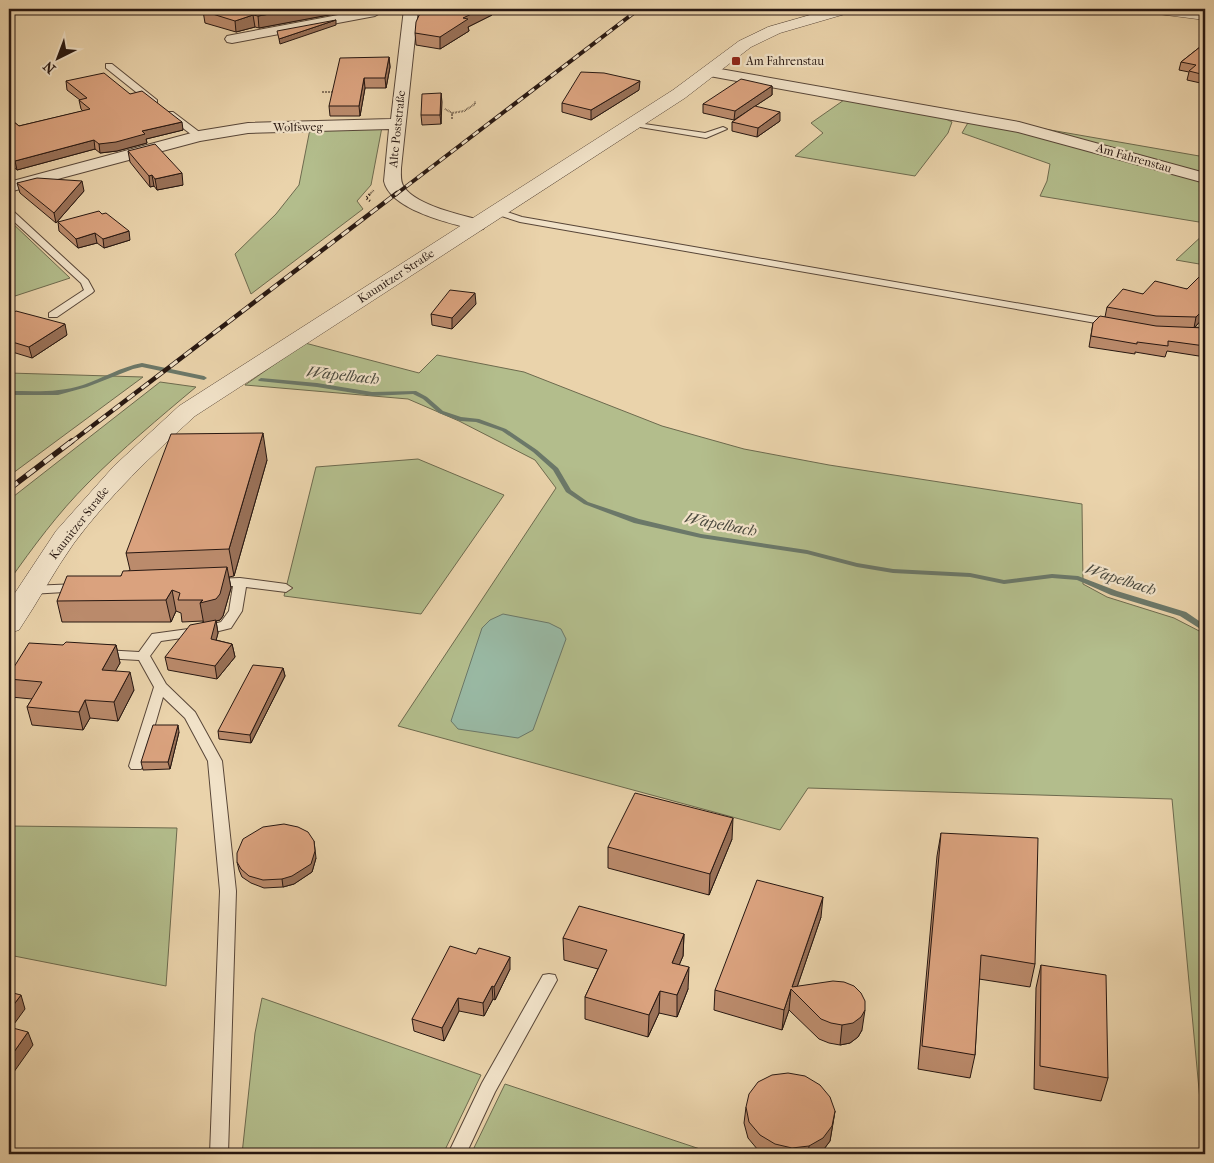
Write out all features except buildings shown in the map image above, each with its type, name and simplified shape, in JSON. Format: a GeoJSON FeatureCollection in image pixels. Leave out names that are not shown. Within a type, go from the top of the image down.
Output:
{"type":"FeatureCollection","features":[{"type":"Feature","properties":{"kind":"street","name":"Kaunitzer Straße"},"geometry":{"type":"LineString","coordinates":[[9,624],[64,539],[105,489],[187,411],[634,124],[746,44],[774,30],[847,9]]}},
{"type":"Feature","properties":{"kind":"street"},"geometry":{"type":"LineString","coordinates":[[1158,9],[1205,16]]}},
{"type":"Feature","properties":{"kind":"street"},"geometry":{"type":"LineString","coordinates":[[232,39],[390,11]]}},
{"type":"Feature","properties":{"kind":"street","name":"Alte Poststraße"},"geometry":{"type":"LineString","coordinates":[[390,11],[397,124],[392,168],[394,186],[404,197],[430,210],[478,225]]}},
{"type":"Feature","properties":{"kind":"street","name":"Am Fahrenstau"},"geometry":{"type":"LineString","coordinates":[[709,72],[1019,127],[1205,178]]}},
{"type":"Feature","properties":{"kind":"street","name":"Wolfsweg"},"geometry":{"type":"LineString","coordinates":[[9,187],[199,136],[248,128],[397,124]]}},
{"type":"Feature","properties":{"kind":"lane"},"geometry":{"type":"LineString","coordinates":[[109,66],[199,136]]}},
{"type":"Feature","properties":{"kind":"lane"},"geometry":{"type":"LineString","coordinates":[[634,124],[706,136],[723,129]]}},
{"type":"Feature","properties":{"kind":"lane"},"geometry":{"type":"LineString","coordinates":[[9,212],[85,282],[89,291],[53,315]]}},
{"type":"Feature","properties":{"kind":"lane"},"geometry":{"type":"LineString","coordinates":[[498,212],[529,220],[1123,325]]}},
{"type":"Feature","properties":{"kind":"lane"},"geometry":{"type":"LineString","coordinates":[[143,656],[157,637],[215,629],[226,625],[237,608],[240,582]]}},
{"type":"Feature","properties":{"kind":"lane"},"geometry":{"type":"LineString","coordinates":[[200,583],[240,582],[286,588]]}},
{"type":"Feature","properties":{"kind":"lane"},"geometry":{"type":"LineString","coordinates":[[30,590],[90,588]]}},
{"type":"Feature","properties":{"kind":"lane"},"geometry":{"type":"LineString","coordinates":[[87,654],[143,656]]}},
{"type":"Feature","properties":{"kind":"lane"},"geometry":{"type":"LineString","coordinates":[[143,656],[161,687],[190,715],[215,761],[228,891],[220,1154]]}},
{"type":"Feature","properties":{"kind":"lane"},"geometry":{"type":"LineString","coordinates":[[136,766],[161,687]]}},
{"type":"Feature","properties":{"kind":"lane"},"geometry":{"type":"LineString","coordinates":[[457,1154],[488,1088],[549,980]]}},
{"type":"Feature","properties":{"kind":"path"},"geometry":{"type":"LineString","coordinates":[[322,92],[339,92]]}},
{"type":"Feature","properties":{"kind":"path"},"geometry":{"type":"LineString","coordinates":[[445,109],[452,113],[464,111],[475,104],[476,101]]}},
{"type":"Feature","properties":{"kind":"path"},"geometry":{"type":"LineString","coordinates":[[452,113],[452,119]]}},
{"type":"Feature","properties":{"kind":"path"},"geometry":{"type":"LineString","coordinates":[[370,201],[366,198],[379,183]]}},
{"type":"Feature","properties":{"kind":"shaded area"},"geometry":{"type":"Polygon","coordinates":[[[844,100],[944,118],[952,122],[948,133],[915,176],[795,156],[823,133],[811,123],[844,100]]]}},
{"type":"Feature","properties":{"kind":"shaded area"},"geometry":{"type":"Polygon","coordinates":[[[969,121],[1033,127],[1205,157],[1205,223],[1040,196],[1047,181],[1050,164],[962,133],[969,121]]]}},
{"type":"Feature","properties":{"kind":"shaded area"},"geometry":{"type":"Polygon","coordinates":[[[382,127],[371,185],[357,201],[363,209],[251,294],[235,254],[276,214],[299,185],[310,129],[382,127]]]}},
{"type":"Feature","properties":{"kind":"shaded area"},"geometry":{"type":"Polygon","coordinates":[[[9,220],[70,278],[9,298],[9,220]]]}},
{"type":"Feature","properties":{"kind":"shaded area"},"geometry":{"type":"Polygon","coordinates":[[[1205,233],[1205,265],[1176,260],[1205,233]]]}},
{"type":"Feature","properties":{"kind":"shaded area"},"geometry":{"type":"Polygon","coordinates":[[[305,343],[419,373],[437,355],[524,372],[662,426],[744,449],[829,465],[1082,504],[1083,584],[1107,597],[1174,618],[1205,634],[1205,1154],[1172,799],[808,788],[780,830],[398,726],[556,488],[535,460],[459,421],[408,399],[245,385],[305,343]]]}},
{"type":"Feature","properties":{"kind":"shaded area"},"geometry":{"type":"Polygon","coordinates":[[[9,373],[143,377],[9,476],[9,373]]]}},
{"type":"Feature","properties":{"kind":"shaded area"},"geometry":{"type":"Polygon","coordinates":[[[160,382],[196,387],[127,446],[77,494],[46,530],[9,581],[9,500],[160,382]]]}},
{"type":"Feature","properties":{"kind":"shaded area"},"geometry":{"type":"Polygon","coordinates":[[[418,459],[504,495],[421,614],[284,596],[316,467],[418,459]]]}},
{"type":"Feature","properties":{"kind":"shaded area"},"geometry":{"type":"Polygon","coordinates":[[[503,614],[549,623],[561,629],[566,639],[533,730],[518,738],[458,729],[451,721],[482,628],[490,620],[503,614]]]}},
{"type":"Feature","properties":{"kind":"shaded area"},"geometry":{"type":"Polygon","coordinates":[[[9,826],[177,828],[166,986],[9,955],[9,826]]]}},
{"type":"Feature","properties":{"kind":"shaded area"},"geometry":{"type":"Polygon","coordinates":[[[262,998],[481,1075],[443,1154],[242,1154],[255,1033],[262,998]]]}},
{"type":"Feature","properties":{"kind":"shaded area"},"geometry":{"type":"Polygon","coordinates":[[[505,1084],[715,1154],[471,1154],[505,1084]]]}},
{"type":"Feature","properties":{"kind":"waterway","name":"Wapelbach"},"geometry":{"type":"LineString","coordinates":[[9,393],[58,393],[85,386],[131,367],[142,365],[204,378]]}},
{"type":"Feature","properties":{"kind":"waterway","name":"Wapelbach"},"geometry":{"type":"LineString","coordinates":[[261,380],[317,385],[372,394],[414,392],[425,398],[441,412],[460,419],[477,420],[504,430],[535,451],[556,469],[568,491],[586,503],[637,521],[701,536],[807,552],[857,565],[893,571],[970,575],[1004,582],[1052,576],[1078,578],[1114,593],[1183,614],[1205,628]]}},
{"type":"Feature","properties":{"kind":"railway"},"geometry":{"type":"LineString","coordinates":[[395,195],[639,9]]}},
{"type":"Feature","properties":{"kind":"railway"},"geometry":{"type":"LineString","coordinates":[[70,443],[397,193]]}},
{"type":"Feature","properties":{"kind":"railway"},"geometry":{"type":"LineString","coordinates":[[9,489],[72,441]]}},
{"type":"Feature","properties":{"kind":"place","name":"Am Fahrenstau"},"geometry":{"type":"Point","coordinates":[736,61]}}]}
